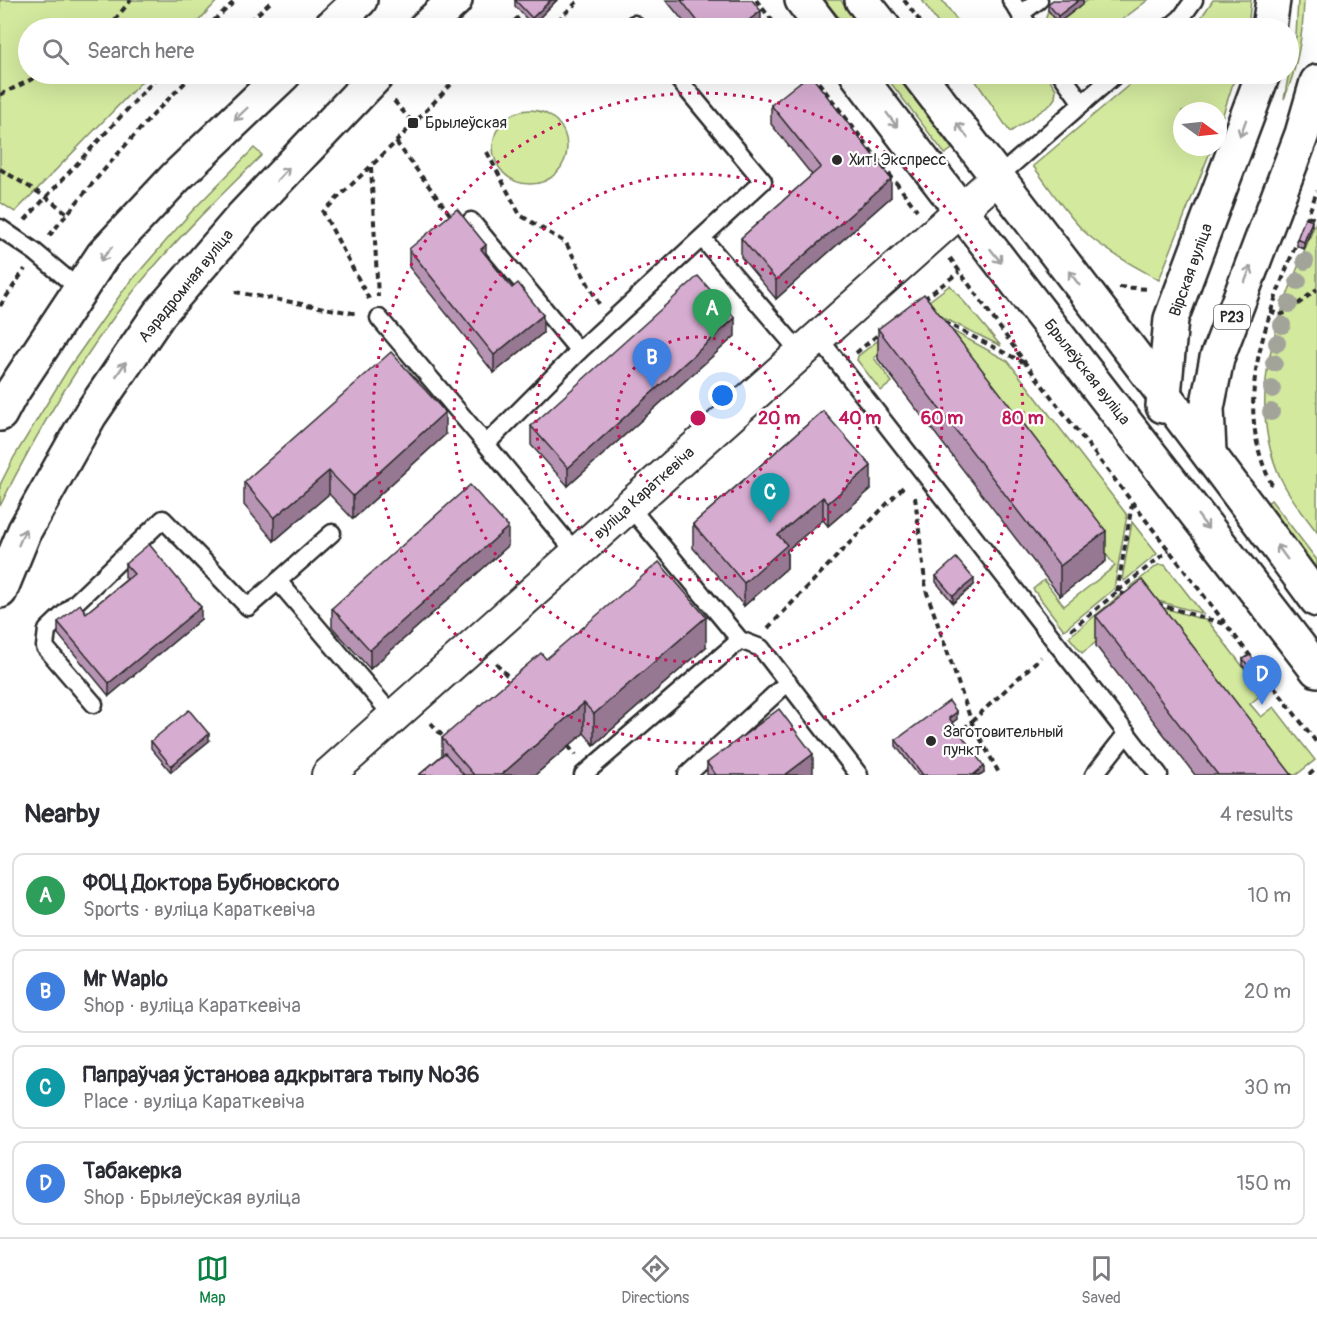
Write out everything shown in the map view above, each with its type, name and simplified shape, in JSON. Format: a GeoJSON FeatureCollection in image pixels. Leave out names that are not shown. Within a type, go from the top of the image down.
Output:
{"type":"FeatureCollection","features":[{"type":"Feature","properties":{"kind":"main road"},"geometry":{"type":"LineString","coordinates":[[341,18],[360,0]]}},
{"type":"Feature","properties":{"kind":"main road"},"geometry":{"type":"LineString","coordinates":[[436,18],[455,0]]}},
{"type":"Feature","properties":{"kind":"main road"},"geometry":{"type":"LineString","coordinates":[[801,0],[815,18]]}},
{"type":"Feature","properties":{"kind":"main road"},"geometry":{"type":"LineString","coordinates":[[862,0],[876,18]]}},
{"type":"Feature","properties":{"kind":"main road"},"geometry":{"type":"LineString","coordinates":[[1270,18],[1273,0]]}},
{"type":"Feature","properties":{"kind":"main road","name":"Р23"},"geometry":{"type":"LineString","coordinates":[[1209,452],[1207,408],[1217,358],[1302,134],[1317,82]]}},
{"type":"Feature","properties":{"kind":"main road"},"geometry":{"type":"LineString","coordinates":[[0,414],[79,289],[104,255],[176,177],[274,84]]}},
{"type":"Feature","properties":{"kind":"main road","name":"Аэрадромная вуліца"},"geometry":{"type":"LineString","coordinates":[[0,591],[25,530],[90,415],[159,314],[243,216],[368,84]]}},
{"type":"Feature","properties":{"kind":"main road","name":"Брылеўская вуліца"},"geometry":{"type":"LineString","coordinates":[[865,84],[1317,670]]}},
{"type":"Feature","properties":{"kind":"main road"},"geometry":{"type":"LineString","coordinates":[[926,84],[1209,452],[1317,600]]}},
{"type":"Feature","properties":{"kind":"main road","name":"Вірская вуліца"},"geometry":{"type":"LineString","coordinates":[[1168,475],[1162,429],[1163,394],[1172,319],[1259,84]]}},
{"type":"Feature","properties":{"kind":"main road"},"geometry":{"type":"LineString","coordinates":[[1109,325],[1123,332],[1150,335],[1160,331],[1172,319]]}},
{"type":"Feature","properties":{"kind":"main road"},"geometry":{"type":"LineString","coordinates":[[1076,358],[1140,390],[1163,394],[1189,382],[1217,358]]}},
{"type":"Feature","properties":{"kind":"street","name":"вуліца Караткевіча"},"geometry":{"type":"LineString","coordinates":[[328,775],[998,177]]}},
{"type":"Feature","properties":{"kind":"lane"},"geometry":{"type":"LineString","coordinates":[[1015,7],[1039,0]]}},
{"type":"Feature","properties":{"kind":"lane"},"geometry":{"type":"LineString","coordinates":[[1181,18],[1194,0]]}},
{"type":"Feature","properties":{"kind":"lane"},"geometry":{"type":"LineString","coordinates":[[486,444],[579,351],[763,182],[682,84]]}},
{"type":"Feature","properties":{"kind":"lane"},"geometry":{"type":"LineString","coordinates":[[1068,84],[1082,103]]}},
{"type":"Feature","properties":{"kind":"lane"},"geometry":{"type":"LineString","coordinates":[[998,177],[1104,84]]}},
{"type":"Feature","properties":{"kind":"lane"},"geometry":{"type":"LineString","coordinates":[[471,221],[579,351]]}},
{"type":"Feature","properties":{"kind":"lane"},"geometry":{"type":"LineString","coordinates":[[6,231],[36,252],[79,289]]}},
{"type":"Feature","properties":{"kind":"lane"},"geometry":{"type":"LineString","coordinates":[[702,238],[809,344],[1057,643],[1159,775]]}},
{"type":"Feature","properties":{"kind":"lane"},"geometry":{"type":"LineString","coordinates":[[379,318],[576,553]]}},
{"type":"Feature","properties":{"kind":"lane"},"geometry":{"type":"LineString","coordinates":[[629,506],[746,643],[761,648],[859,775]]}},
{"type":"Feature","properties":{"kind":"lane"},"geometry":{"type":"LineString","coordinates":[[94,704],[45,647],[47,630],[164,519],[248,607],[332,532]]}},
{"type":"Feature","properties":{"kind":"lane"},"geometry":{"type":"LineString","coordinates":[[278,581],[402,708]]}},
{"type":"Feature","properties":{"kind":"lane"},"geometry":{"type":"LineString","coordinates":[[583,775],[746,643]]}},
{"type":"Feature","properties":{"kind":"lane"},"geometry":{"type":"LineString","coordinates":[[687,775],[788,682]]}},
{"type":"Feature","properties":{"kind":"lane"},"geometry":{"type":"LineString","coordinates":[[1094,775],[1127,733]]}},
{"type":"Feature","properties":{"kind":"path"},"geometry":{"type":"LineString","coordinates":[[117,18],[132,0]]}},
{"type":"Feature","properties":{"kind":"path"},"geometry":{"type":"LineString","coordinates":[[217,18],[236,0]]}},
{"type":"Feature","properties":{"kind":"path"},"geometry":{"type":"LineString","coordinates":[[253,18],[273,0]]}},
{"type":"Feature","properties":{"kind":"path"},"geometry":{"type":"LineString","coordinates":[[560,18],[579,0]]}},
{"type":"Feature","properties":{"kind":"path"},"geometry":{"type":"LineString","coordinates":[[756,0],[770,18]]}},
{"type":"Feature","properties":{"kind":"path"},"geometry":{"type":"LineString","coordinates":[[904,0],[918,18]]}},
{"type":"Feature","properties":{"kind":"path"},"geometry":{"type":"LineString","coordinates":[[517,18],[530,7]]}},
{"type":"Feature","properties":{"kind":"path"},"geometry":{"type":"LineString","coordinates":[[0,95],[22,84]]}},
{"type":"Feature","properties":{"kind":"path"},"geometry":{"type":"LineString","coordinates":[[6,231],[46,197],[151,84]]}},
{"type":"Feature","properties":{"kind":"path"},"geometry":{"type":"LineString","coordinates":[[0,306],[36,252],[107,165],[162,104],[183,84]]}},
{"type":"Feature","properties":{"kind":"path"},"geometry":{"type":"LineString","coordinates":[[379,318],[323,212],[396,142],[451,84]]}},
{"type":"Feature","properties":{"kind":"path"},"geometry":{"type":"LineString","coordinates":[[820,84],[934,233],[959,272],[1026,364],[1317,743]]}},
{"type":"Feature","properties":{"kind":"path"},"geometry":{"type":"LineString","coordinates":[[396,142],[453,219],[471,221]]}},
{"type":"Feature","properties":{"kind":"path"},"geometry":{"type":"LineString","coordinates":[[487,152],[520,215],[566,243],[610,323]]}},
{"type":"Feature","properties":{"kind":"path"},"geometry":{"type":"LineString","coordinates":[[371,166],[379,318]]}},
{"type":"Feature","properties":{"kind":"path"},"geometry":{"type":"LineString","coordinates":[[0,169],[68,213]]}},
{"type":"Feature","properties":{"kind":"path"},"geometry":{"type":"LineString","coordinates":[[1304,225],[1317,191]]}},
{"type":"Feature","properties":{"kind":"path"},"geometry":{"type":"LineString","coordinates":[[1308,216],[1317,220]]}},
{"type":"Feature","properties":{"kind":"path"},"geometry":{"type":"LineString","coordinates":[[1273,487],[1258,446],[1253,403],[1260,343],[1300,235]]}},
{"type":"Feature","properties":{"kind":"path"},"geometry":{"type":"LineString","coordinates":[[923,300],[959,272]]}},
{"type":"Feature","properties":{"kind":"path"},"geometry":{"type":"LineString","coordinates":[[1270,311],[1280,315],[1288,312],[1317,289]]}},
{"type":"Feature","properties":{"kind":"path"},"geometry":{"type":"LineString","coordinates":[[235,292],[379,318]]}},
{"type":"Feature","properties":{"kind":"path"},"geometry":{"type":"LineString","coordinates":[[934,317],[1026,364]]}},
{"type":"Feature","properties":{"kind":"path"},"geometry":{"type":"LineString","coordinates":[[855,361],[853,355],[888,327]]}},
{"type":"Feature","properties":{"kind":"path"},"geometry":{"type":"LineString","coordinates":[[746,643],[917,473]]}},
{"type":"Feature","properties":{"kind":"path"},"geometry":{"type":"LineString","coordinates":[[917,473],[926,590],[972,723],[1000,775]]}},
{"type":"Feature","properties":{"kind":"path"},"geometry":{"type":"LineString","coordinates":[[1117,592],[1132,503]]}},
{"type":"Feature","properties":{"kind":"path"},"geometry":{"type":"LineString","coordinates":[[956,736],[1057,643],[1168,550]]}},
{"type":"Feature","properties":{"kind":"path"},"geometry":{"type":"LineString","coordinates":[[1117,592],[1128,595]]}},
{"type":"Feature","properties":{"kind":"path"},"geometry":{"type":"LineString","coordinates":[[1149,601],[1225,624]]}},
{"type":"Feature","properties":{"kind":"path"},"geometry":{"type":"LineString","coordinates":[[477,642],[518,688]]}},
{"type":"Feature","properties":{"kind":"path"},"geometry":{"type":"LineString","coordinates":[[402,708],[450,745]]}},
{"type":"Feature","properties":{"kind":"path"},"geometry":{"type":"LineString","coordinates":[[1309,775],[1317,768]]}},
{"type":"Feature","properties":{"kind":"green space"},"geometry":{"type":"Polygon","coordinates":[[[0,0],[218,0],[201,18],[18,18],[18,84],[139,84],[15,212],[0,202],[0,0]]]}},
{"type":"Feature","properties":{"kind":"green space"},"geometry":{"type":"Polygon","coordinates":[[[824,0],[841,0],[854,18],[839,18],[824,0]]]}},
{"type":"Feature","properties":{"kind":"green space"},"geometry":{"type":"Polygon","coordinates":[[[922,0],[942,0],[956,18],[934,18],[922,0]]]}},
{"type":"Feature","properties":{"kind":"green space"},"geometry":{"type":"Polygon","coordinates":[[[1088,0],[1148,0],[1124,18],[1065,18],[1088,0]]]}},
{"type":"Feature","properties":{"kind":"green space"},"geometry":{"type":"Polygon","coordinates":[[[1213,0],[1251,0],[1249,18],[1201,18],[1213,0]]]}},
{"type":"Feature","properties":{"kind":"green space"},"geometry":{"type":"Polygon","coordinates":[[[1298,0],[1304,0],[1299,48],[1299,18],[1297,18],[1298,0]]]}},
{"type":"Feature","properties":{"kind":"green space"},"geometry":{"type":"Polygon","coordinates":[[[1048,10],[1054,18],[1046,18],[1048,10]]]}},
{"type":"Feature","properties":{"kind":"green space"},"geometry":{"type":"Polygon","coordinates":[[[892,84],[903,84],[952,149],[945,154],[892,84]]]}},
{"type":"Feature","properties":{"kind":"green space"},"geometry":{"type":"Polygon","coordinates":[[[978,84],[1053,84],[1056,89],[1055,98],[1050,105],[1010,132],[978,84]]]}},
{"type":"Feature","properties":{"kind":"green space"},"geometry":{"type":"Polygon","coordinates":[[[1130,84],[1233,84],[1227,102],[1173,102],[1173,156],[1208,156],[1159,280],[1096,242],[1066,211],[1033,166],[1130,84]]]}},
{"type":"Feature","properties":{"kind":"green space"},"geometry":{"type":"Polygon","coordinates":[[[530,110],[551,116],[561,126],[567,147],[561,168],[551,178],[530,184],[509,178],[499,168],[493,147],[499,126],[509,116],[530,110]]]}},
{"type":"Feature","properties":{"kind":"green space"},"geometry":{"type":"Polygon","coordinates":[[[254,148],[262,155],[163,256],[95,343],[29,450],[0,506],[0,485],[14,457],[70,366],[125,288],[192,211],[254,148]]]}},
{"type":"Feature","properties":{"kind":"green space"},"geometry":{"type":"Polygon","coordinates":[[[1317,219],[1317,532],[1293,500],[1281,479],[1269,446],[1265,413],[1266,380],[1272,347],[1292,282],[1317,219]]]}},
{"type":"Feature","properties":{"kind":"green space"},"geometry":{"type":"Polygon","coordinates":[[[950,285],[1001,346],[921,307],[950,285]]]}},
{"type":"Feature","properties":{"kind":"green space"},"geometry":{"type":"Polygon","coordinates":[[[916,311],[1008,361],[1127,515],[1114,589],[1064,630],[1033,589],[1044,580],[1064,606],[1115,566],[925,319],[874,358],[892,382],[881,391],[857,360],[858,356],[916,311]]]}},
{"type":"Feature","properties":{"kind":"green space"},"geometry":{"type":"Polygon","coordinates":[[[1271,500],[1317,560],[1317,582],[1261,507],[1271,500]]]}},
{"type":"Feature","properties":{"kind":"green space"},"geometry":{"type":"Polygon","coordinates":[[[1132,522],[1157,554],[1124,581],[1122,579],[1132,522]]]}},
{"type":"Feature","properties":{"kind":"green space"},"geometry":{"type":"Polygon","coordinates":[[[1158,565],[1165,565],[1203,614],[1134,594],[1129,588],[1158,565]]]}},
{"type":"Feature","properties":{"kind":"green space"},"geometry":{"type":"Polygon","coordinates":[[[1120,595],[1208,621],[1263,693],[1250,704],[1261,717],[1274,707],[1315,760],[1296,775],[1274,775],[1144,605],[1082,653],[1069,637],[1120,595]]]}},
{"type":"Feature","properties":{"kind":"building"},"geometry":{"type":"Polygon","coordinates":[[[515,0],[551,0],[532,18],[515,0]]]}},
{"type":"Feature","properties":{"kind":"building"},"geometry":{"type":"Polygon","coordinates":[[[681,0],[752,0],[761,11],[752,18],[695,18],[681,0]]]}},
{"type":"Feature","properties":{"kind":"building"},"geometry":{"type":"Polygon","coordinates":[[[1053,0],[1079,0],[1058,16],[1048,4],[1053,0]]]}},
{"type":"Feature","properties":{"kind":"building"},"geometry":{"type":"Polygon","coordinates":[[[797,84],[818,84],[891,179],[776,280],[741,238],[821,167],[771,105],[797,84]]]}},
{"type":"Feature","properties":{"kind":"building"},"geometry":{"type":"Polygon","coordinates":[[[457,209],[486,245],[481,249],[512,288],[518,283],[543,315],[494,355],[409,249],[457,209]]]}},
{"type":"Feature","properties":{"kind":"building"},"geometry":{"type":"Polygon","coordinates":[[[1305,218],[1312,221],[1304,242],[1297,239],[1305,218]]]}},
{"type":"Feature","properties":{"kind":"building"},"geometry":{"type":"Polygon","coordinates":[[[698,276],[735,318],[568,468],[531,426],[698,276]]]}},
{"type":"Feature","properties":{"kind":"building"},"geometry":{"type":"Polygon","coordinates":[[[924,294],[1106,531],[1060,566],[878,329],[924,294]]]}},
{"type":"Feature","properties":{"kind":"building"},"geometry":{"type":"Polygon","coordinates":[[[391,352],[445,412],[353,496],[329,471],[274,518],[244,482],[391,352]]]}},
{"type":"Feature","properties":{"kind":"building"},"geometry":{"type":"Polygon","coordinates":[[[823,411],[871,466],[828,503],[823,497],[778,535],[787,545],[744,583],[693,524],[823,411]]]}},
{"type":"Feature","properties":{"kind":"building"},"geometry":{"type":"Polygon","coordinates":[[[470,485],[508,527],[370,650],[332,608],[470,485]]]}},
{"type":"Feature","properties":{"kind":"building"},"geometry":{"type":"Polygon","coordinates":[[[149,544],[201,607],[109,683],[58,622],[80,604],[86,613],[134,574],[125,564],[149,544]]]}},
{"type":"Feature","properties":{"kind":"building"},"geometry":{"type":"Polygon","coordinates":[[[956,558],[974,579],[953,596],[936,576],[956,558]]]}},
{"type":"Feature","properties":{"kind":"building"},"geometry":{"type":"Polygon","coordinates":[[[659,562],[706,617],[594,714],[584,703],[501,775],[474,775],[442,738],[541,653],[546,659],[659,562]]]}},
{"type":"Feature","properties":{"kind":"building"},"geometry":{"type":"Polygon","coordinates":[[[1142,580],[1292,775],[1218,775],[1096,616],[1142,580]]]}},
{"type":"Feature","properties":{"kind":"building"},"geometry":{"type":"Polygon","coordinates":[[[1250,655],[1264,673],[1257,678],[1243,659],[1250,655]]]}},
{"type":"Feature","properties":{"kind":"building","name":"Заготовительный пункт"},"geometry":{"type":"Polygon","coordinates":[[[949,701],[957,712],[949,718],[984,766],[973,775],[923,775],[896,740],[949,701]]]}},
{"type":"Feature","properties":{"kind":"building"},"geometry":{"type":"Polygon","coordinates":[[[779,709],[813,754],[785,775],[716,775],[707,763],[779,709]]]}},
{"type":"Feature","properties":{"kind":"building"},"geometry":{"type":"Polygon","coordinates":[[[189,710],[209,734],[171,766],[151,741],[189,710]]]}},
{"type":"Feature","properties":{"kind":"building"},"geometry":{"type":"Polygon","coordinates":[[[445,753],[464,775],[419,775],[445,753]]]}},
{"type":"Feature","properties":{"kind":"place","name":"Брылеўская"},"geometry":{"type":"Point","coordinates":[413,123]}},
{"type":"Feature","properties":{"kind":"place","name":"Хит! Экспресс"},"geometry":{"type":"Point","coordinates":[837,160]}},
{"type":"Feature","properties":{"kind":"place","name":"ФОЦ Доктора Бубновского"},"geometry":{"type":"Point","coordinates":[712,339]}},
{"type":"Feature","properties":{"kind":"place","name":"Mr Waplo"},"geometry":{"type":"Point","coordinates":[652,388]}},
{"type":"Feature","properties":{"kind":"place","name":"Папраўчая ўстанова адкрытага тыпу №36"},"geometry":{"type":"Point","coordinates":[770,523]}},
{"type":"Feature","properties":{"kind":"place","name":"Табакерка"},"geometry":{"type":"Point","coordinates":[1262,705]}},
{"type":"Feature","properties":{"kind":"place","name":"Заготовительный пункт"},"geometry":{"type":"Point","coordinates":[931,741]}}]}
